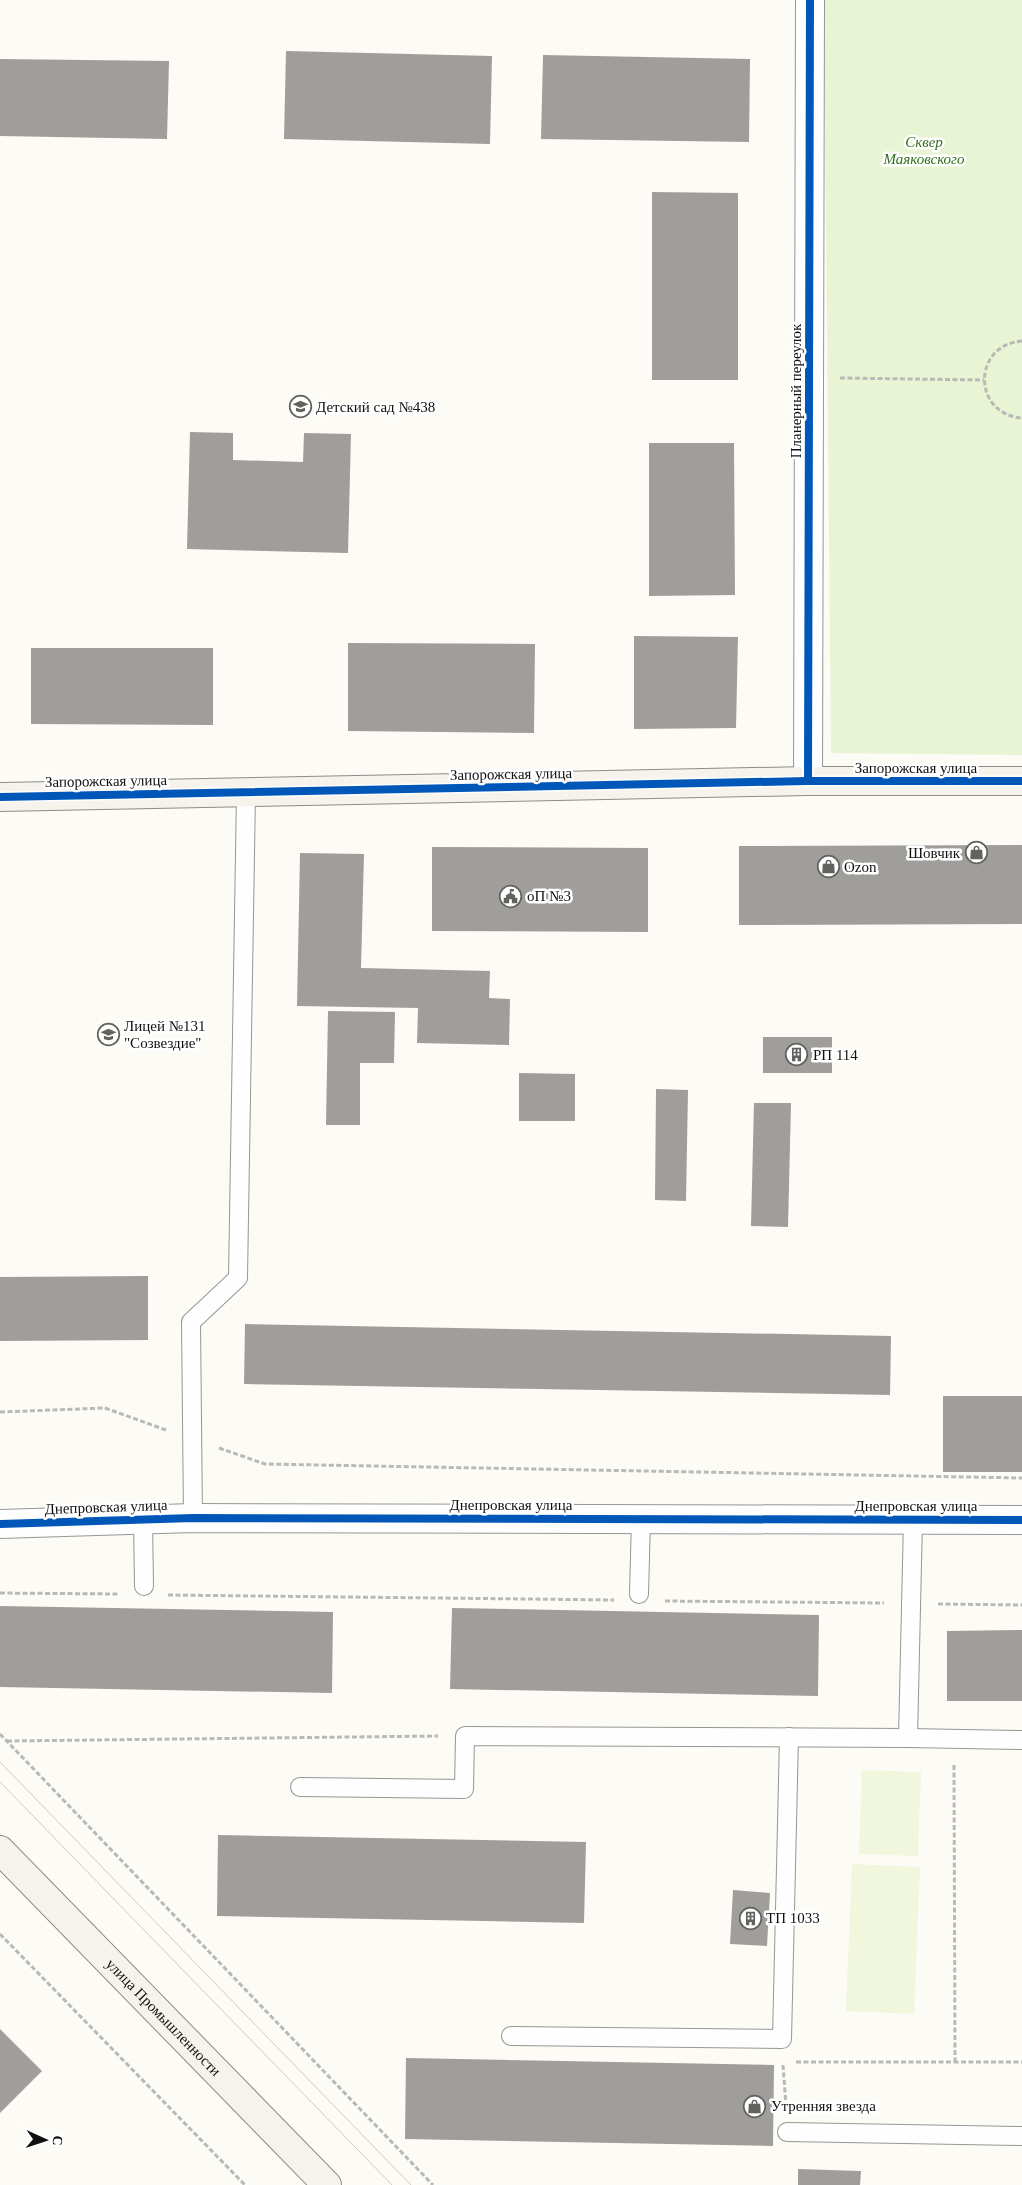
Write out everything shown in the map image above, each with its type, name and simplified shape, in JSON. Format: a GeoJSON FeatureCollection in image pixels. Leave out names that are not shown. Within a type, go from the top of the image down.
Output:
{"type":"FeatureCollection","features":[{"type":"Feature","properties":{"kind":"street","name":"Планерный переулок"},"geometry":{"type":"LineString","coordinates":[[808,781],[810,0]]}},
{"type":"Feature","properties":{"kind":"street","name":"Запорожская улица"},"geometry":{"type":"LineString","coordinates":[[0,797],[808,781],[1022,782]]}},
{"type":"Feature","properties":{"kind":"street","name":"Днепровская улица"},"geometry":{"type":"LineString","coordinates":[[0,1524],[193,1518],[1022,1520]]}},
{"type":"Feature","properties":{"kind":"street","name":"улица Промышленности"},"geometry":{"type":"LineString","coordinates":[[0,1850],[327,2185]]}},
{"type":"Feature","properties":{"kind":"lane"},"geometry":{"type":"LineString","coordinates":[[193,1518],[191,1322],[238,1278],[246,793]]}},
{"type":"Feature","properties":{"kind":"lane"},"geometry":{"type":"LineString","coordinates":[[639,1594],[641,1519]]}},
{"type":"Feature","properties":{"kind":"lane"},"geometry":{"type":"LineString","coordinates":[[143,1520],[144,1586]]}},
{"type":"Feature","properties":{"kind":"lane"},"geometry":{"type":"LineString","coordinates":[[908,1738],[913,1520]]}},
{"type":"Feature","properties":{"kind":"lane"},"geometry":{"type":"LineString","coordinates":[[300,1787],[464,1789],[465,1736],[1022,1740]]}},
{"type":"Feature","properties":{"kind":"lane"},"geometry":{"type":"LineString","coordinates":[[511,2036],[782,2039],[789,1737]]}},
{"type":"Feature","properties":{"kind":"lane"},"geometry":{"type":"LineString","coordinates":[[787,2132],[1022,2136]]}},
{"type":"Feature","properties":{"kind":"path"},"geometry":{"type":"LineString","coordinates":[[1022,341],[1008,344],[996,351],[989,361],[984,380],[984,387],[989,400],[998,410],[1008,416],[1022,418]]}},
{"type":"Feature","properties":{"kind":"path"},"geometry":{"type":"LineString","coordinates":[[809,378],[984,380]]}},
{"type":"Feature","properties":{"kind":"path"},"geometry":{"type":"LineString","coordinates":[[0,1412],[106,1408],[265,1464],[1022,1478]]}},
{"type":"Feature","properties":{"kind":"path"},"geometry":{"type":"LineString","coordinates":[[0,1592],[133,1594],[144,1586],[150,1594],[630,1600],[639,1594],[645,1600],[1022,1605]]}},
{"type":"Feature","properties":{"kind":"path"},"geometry":{"type":"LineString","coordinates":[[0,1734],[433,2185]]}},
{"type":"Feature","properties":{"kind":"path"},"geometry":{"type":"LineString","coordinates":[[6,1741],[465,1736]]}},
{"type":"Feature","properties":{"kind":"path"},"geometry":{"type":"LineString","coordinates":[[953,1739],[955,2062]]}},
{"type":"Feature","properties":{"kind":"path"},"geometry":{"type":"LineString","coordinates":[[0,1934],[245,2185]]}},
{"type":"Feature","properties":{"kind":"path"},"geometry":{"type":"LineString","coordinates":[[782,2039],[787,2132]]}},
{"type":"Feature","properties":{"kind":"path"},"geometry":{"type":"LineString","coordinates":[[783,2062],[1022,2062]]}},
{"type":"Feature","properties":{"kind":"green space","name":"Сквер Маяковского"},"geometry":{"type":"Polygon","coordinates":[[[824,0],[1022,0],[1022,755],[831,753],[824,0]]]}},
{"type":"Feature","properties":{"kind":"green space"},"geometry":{"type":"Polygon","coordinates":[[[862,1770],[921,1772],[918,1856],[859,1854],[862,1770]]]}},
{"type":"Feature","properties":{"kind":"green space"},"geometry":{"type":"Polygon","coordinates":[[[852,1864],[920,1867],[914,2014],[846,2011],[852,1864]]]}},
{"type":"Feature","properties":{"kind":"building"},"geometry":{"type":"Polygon","coordinates":[[[286,51],[492,56],[490,144],[284,139],[286,51]]]}},
{"type":"Feature","properties":{"kind":"building"},"geometry":{"type":"Polygon","coordinates":[[[543,55],[750,59],[749,142],[541,139],[543,55]]]}},
{"type":"Feature","properties":{"kind":"building"},"geometry":{"type":"Polygon","coordinates":[[[0,59],[169,61],[167,139],[0,136],[0,59]]]}},
{"type":"Feature","properties":{"kind":"building"},"geometry":{"type":"Polygon","coordinates":[[[652,192],[738,193],[738,380],[652,380],[652,192]]]}},
{"type":"Feature","properties":{"kind":"building"},"geometry":{"type":"Polygon","coordinates":[[[190,432],[233,433],[233,460],[303,462],[304,433],[351,434],[348,553],[187,549],[190,432]]]}},
{"type":"Feature","properties":{"kind":"building"},"geometry":{"type":"Polygon","coordinates":[[[649,443],[734,443],[735,595],[649,596],[649,443]]]}},
{"type":"Feature","properties":{"kind":"building"},"geometry":{"type":"Polygon","coordinates":[[[634,636],[738,637],[736,728],[634,729],[634,636]]]}},
{"type":"Feature","properties":{"kind":"building"},"geometry":{"type":"Polygon","coordinates":[[[348,643],[535,644],[534,733],[348,731],[348,643]]]}},
{"type":"Feature","properties":{"kind":"building"},"geometry":{"type":"Polygon","coordinates":[[[31,648],[213,648],[213,725],[31,724],[31,648]]]}},
{"type":"Feature","properties":{"kind":"building"},"geometry":{"type":"Polygon","coordinates":[[[1022,845],[1022,924],[739,925],[739,846],[1022,845]]]}},
{"type":"Feature","properties":{"kind":"building"},"geometry":{"type":"Polygon","coordinates":[[[432,847],[648,848],[648,932],[432,931],[432,847]]]}},
{"type":"Feature","properties":{"kind":"building"},"geometry":{"type":"Polygon","coordinates":[[[300,853],[364,854],[361,968],[490,971],[489,998],[510,999],[509,1045],[417,1043],[418,1008],[297,1006],[300,853]]]}},
{"type":"Feature","properties":{"kind":"building"},"geometry":{"type":"Polygon","coordinates":[[[328,1011],[395,1012],[394,1063],[360,1063],[360,1125],[326,1125],[328,1011]]]}},
{"type":"Feature","properties":{"kind":"building","name":"РП 114"},"geometry":{"type":"Polygon","coordinates":[[[763,1037],[832,1037],[832,1073],[763,1073],[763,1037]]]}},
{"type":"Feature","properties":{"kind":"building"},"geometry":{"type":"Polygon","coordinates":[[[519,1073],[575,1074],[575,1121],[519,1121],[519,1073]]]}},
{"type":"Feature","properties":{"kind":"building"},"geometry":{"type":"Polygon","coordinates":[[[656,1089],[688,1090],[686,1201],[655,1200],[656,1089]]]}},
{"type":"Feature","properties":{"kind":"building"},"geometry":{"type":"Polygon","coordinates":[[[754,1103],[791,1103],[788,1227],[751,1226],[754,1103]]]}},
{"type":"Feature","properties":{"kind":"building"},"geometry":{"type":"Polygon","coordinates":[[[148,1276],[148,1340],[0,1341],[0,1277],[148,1276]]]}},
{"type":"Feature","properties":{"kind":"building"},"geometry":{"type":"Polygon","coordinates":[[[245,1324],[891,1336],[890,1395],[244,1384],[245,1324]]]}},
{"type":"Feature","properties":{"kind":"building"},"geometry":{"type":"Polygon","coordinates":[[[943,1396],[1022,1396],[1022,1472],[943,1472],[943,1396]]]}},
{"type":"Feature","properties":{"kind":"building"},"geometry":{"type":"Polygon","coordinates":[[[0,1606],[333,1612],[332,1693],[0,1687],[0,1606]]]}},
{"type":"Feature","properties":{"kind":"building"},"geometry":{"type":"Polygon","coordinates":[[[452,1608],[819,1615],[818,1696],[450,1689],[452,1608]]]}},
{"type":"Feature","properties":{"kind":"building"},"geometry":{"type":"Polygon","coordinates":[[[1022,1630],[1022,1701],[947,1701],[947,1631],[1022,1630]]]}},
{"type":"Feature","properties":{"kind":"building"},"geometry":{"type":"Polygon","coordinates":[[[218,1835],[586,1842],[584,1923],[217,1916],[218,1835]]]}},
{"type":"Feature","properties":{"kind":"building","name":"ТП 1033"},"geometry":{"type":"Polygon","coordinates":[[[733,1890],[770,1893],[767,1946],[730,1944],[733,1890]]]}},
{"type":"Feature","properties":{"kind":"building"},"geometry":{"type":"Polygon","coordinates":[[[0,2029],[42,2071],[0,2113],[0,2029]]]}},
{"type":"Feature","properties":{"kind":"building"},"geometry":{"type":"Polygon","coordinates":[[[406,2058],[774,2065],[773,2146],[405,2139],[406,2058]]]}},
{"type":"Feature","properties":{"kind":"building"},"geometry":{"type":"Polygon","coordinates":[[[798,2169],[861,2171],[860,2185],[798,2185],[798,2169]]]}},
{"type":"Feature","properties":{"kind":"tram line"},"geometry":{"type":"LineString","coordinates":[[0,1762],[411,2185]]}},
{"type":"Feature","properties":{"kind":"tram line"},"geometry":{"type":"LineString","coordinates":[[0,1782],[392,2185]]}},
{"type":"Feature","properties":{"kind":"cycle path"},"geometry":{"type":"LineString","coordinates":[[808,781],[810,0]]}},
{"type":"Feature","properties":{"kind":"cycle path"},"geometry":{"type":"LineString","coordinates":[[0,797],[808,781],[1022,781]]}},
{"type":"Feature","properties":{"kind":"cycle path"},"geometry":{"type":"LineString","coordinates":[[0,1524],[193,1518],[1022,1520]]}},
{"type":"Feature","properties":{"kind":"place","name":"Детский сад №438"},"geometry":{"type":"Point","coordinates":[300,407]}},
{"type":"Feature","properties":{"kind":"place","name":"Шовчик"},"geometry":{"type":"Point","coordinates":[976,853]}},
{"type":"Feature","properties":{"kind":"place","name":"Ozon"},"geometry":{"type":"Point","coordinates":[828,867]}},
{"type":"Feature","properties":{"kind":"place","name":"оП №3"},"geometry":{"type":"Point","coordinates":[511,896]}},
{"type":"Feature","properties":{"kind":"place","name":"Лицей №131 \"Созвездие\""},"geometry":{"type":"Point","coordinates":[108,1035]}},
{"type":"Feature","properties":{"kind":"place","name":"РП 114"},"geometry":{"type":"Point","coordinates":[797,1055]}},
{"type":"Feature","properties":{"kind":"place","name":"ТП 1033"},"geometry":{"type":"Point","coordinates":[750,1918]}},
{"type":"Feature","properties":{"kind":"place","name":"Утренняя звезда"},"geometry":{"type":"Point","coordinates":[755,2106]}}]}
